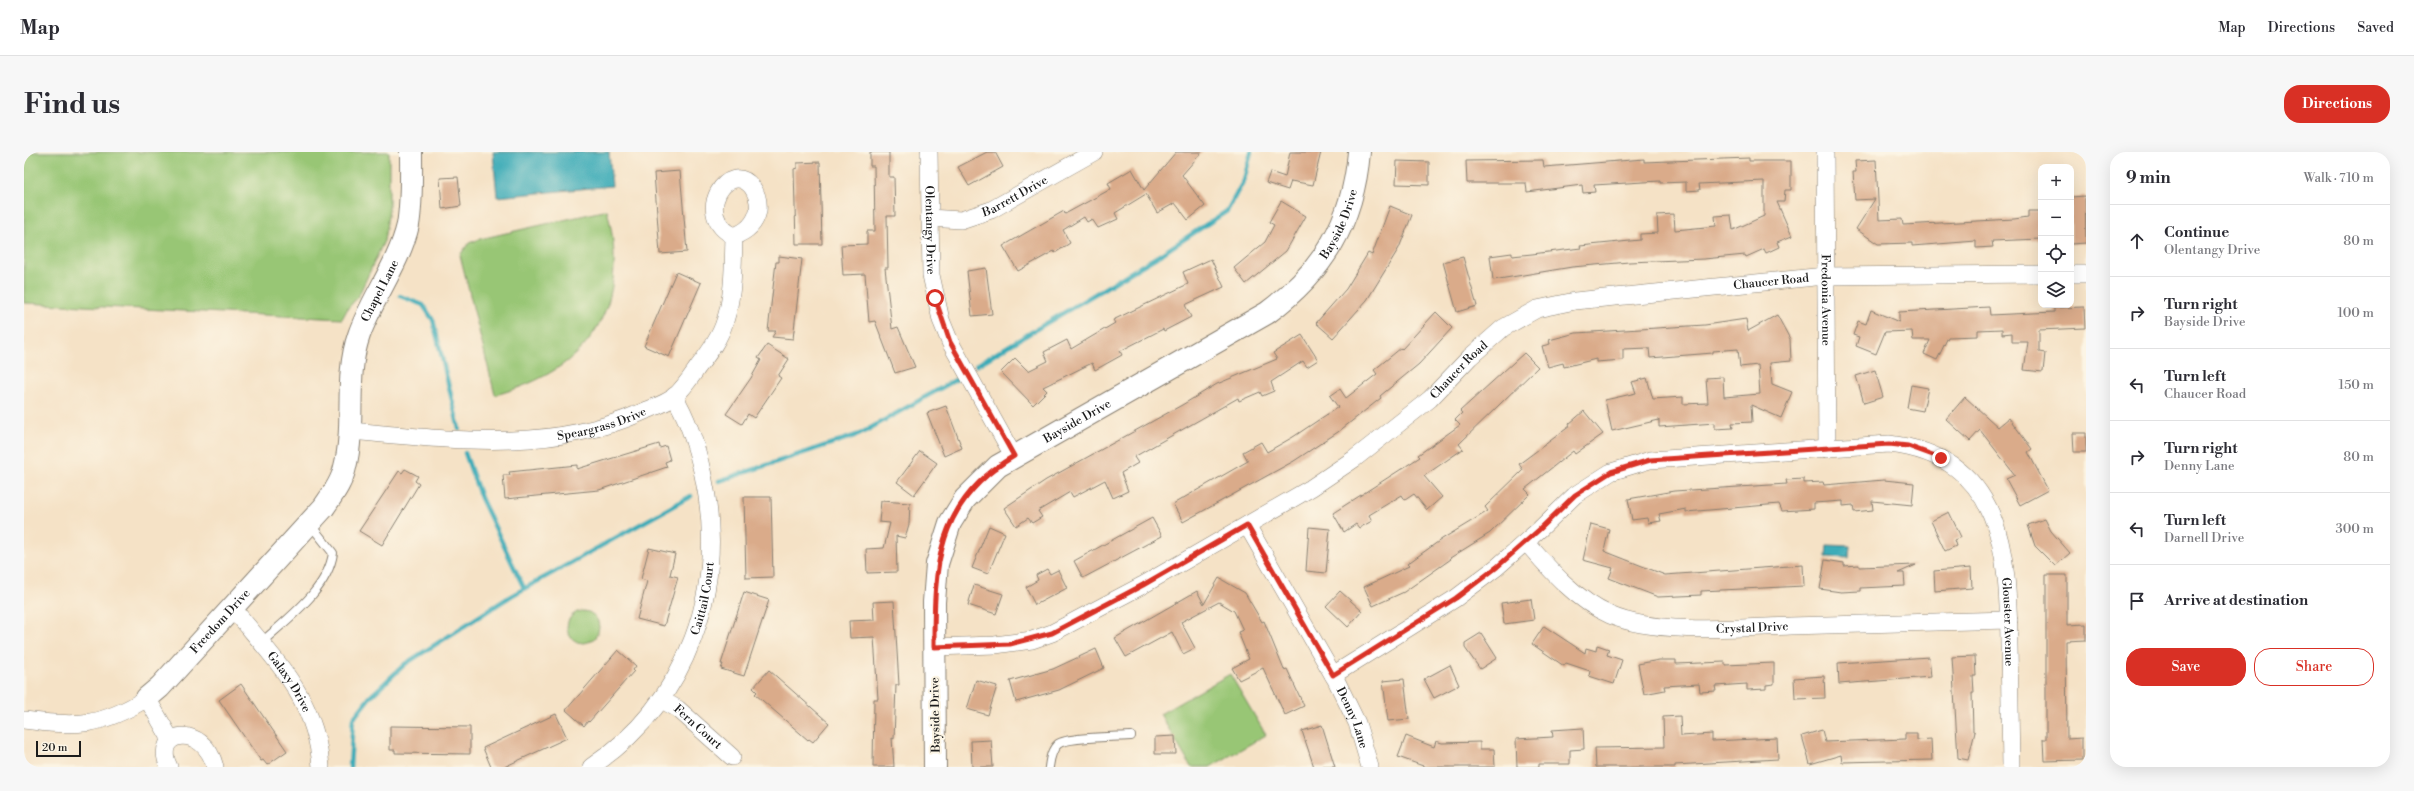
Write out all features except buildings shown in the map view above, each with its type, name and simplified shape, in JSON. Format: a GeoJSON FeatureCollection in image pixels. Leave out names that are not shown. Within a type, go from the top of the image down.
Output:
{"type":"FeatureCollection","features":[{"type":"Feature","properties":{"kind":"street","name":"Chapel Lane"},"geometry":{"type":"LineString","coordinates":[[349,431],[351,377],[359,336],[396,257],[408,225],[411,152]]}},
{"type":"Feature","properties":{"kind":"street","name":"Olentangy Drive"},"geometry":{"type":"LineString","coordinates":[[929,152],[929,218],[932,275],[941,320],[950,342],[1014,456]]}},
{"type":"Feature","properties":{"kind":"street","name":"Barrett Drive"},"geometry":{"type":"LineString","coordinates":[[929,218],[961,220],[991,210],[1094,152]]}},
{"type":"Feature","properties":{"kind":"street","name":"Bayside Drive"},"geometry":{"type":"LineString","coordinates":[[936,767],[934,647],[937,564],[950,523],[965,499],[980,482],[998,466],[1014,456],[1267,313],[1287,298],[1320,263],[1337,235],[1351,200],[1357,175],[1359,152]]}},
{"type":"Feature","properties":{"kind":"street","name":"Fredonia Avenue"},"geometry":{"type":"LineString","coordinates":[[1825,152],[1827,449]]}},
{"type":"Feature","properties":{"kind":"street","name":"Speargrass Drive"},"geometry":{"type":"LineString","coordinates":[[349,431],[459,441],[538,438],[566,434],[628,418],[674,396],[711,350],[725,321],[733,284],[734,236]]}},
{"type":"Feature","properties":{"kind":"street","name":"Chaucer Road"},"geometry":{"type":"LineString","coordinates":[[934,647],[1010,644],[1052,633],[1143,585],[1311,488],[1382,439],[1430,399],[1470,357],[1503,328],[1537,309],[1575,301],[1825,276],[2038,274]]}},
{"type":"Feature","properties":{"kind":"street"},"geometry":{"type":"LineString","coordinates":[[2074,274],[2086,274]]}},
{"type":"Feature","properties":{"kind":"street","name":"Caittail Court"},"geometry":{"type":"LineString","coordinates":[[591,767],[613,752],[636,731],[662,700],[681,665],[701,613],[708,584],[711,551],[708,495],[700,459],[684,411],[674,396]]}},
{"type":"Feature","properties":{"kind":"street","name":"Freedom Drive"},"geometry":{"type":"LineString","coordinates":[[24,720],[68,725],[87,724],[124,713],[147,698],[233,608],[324,507],[345,469],[349,431]]}},
{"type":"Feature","properties":{"kind":"street","name":"Glouster Avenue"},"geometry":{"type":"LineString","coordinates":[[1333,675],[1456,598],[1526,542],[1587,485],[1630,464],[1650,460],[1701,455],[1827,449],[1889,444],[1908,446],[1941,458],[1960,470],[1973,484],[1988,509],[2003,551],[2009,620],[2011,767]]}},
{"type":"Feature","properties":{"kind":"street","name":"Denny Lane"},"geometry":{"type":"LineString","coordinates":[[1247,525],[1333,675],[1357,723],[1370,767]]}},
{"type":"Feature","properties":{"kind":"street","name":"Crystal Drive"},"geometry":{"type":"LineString","coordinates":[[1526,542],[1565,584],[1588,603],[1610,615],[1650,626],[1742,628],[2009,620]]}},
{"type":"Feature","properties":{"kind":"street","name":"Galaxy Drive"},"geometry":{"type":"LineString","coordinates":[[233,608],[303,699],[314,725],[321,767]]}},
{"type":"Feature","properties":{"kind":"street"},"geometry":{"type":"LineString","coordinates":[[147,698],[172,740]]}},
{"type":"Feature","properties":{"kind":"street","name":"Fern Court"},"geometry":{"type":"LineString","coordinates":[[662,700],[678,709],[732,757]]}},
{"type":"Feature","properties":{"kind":"street"},"geometry":{"type":"LineString","coordinates":[[169,767],[166,760],[166,748],[172,740],[178,736],[196,738],[212,758],[215,767]]}},
{"type":"Feature","properties":{"kind":"lane"},"geometry":{"type":"LineString","coordinates":[[261,643],[301,605],[328,574],[333,553],[309,523]]}},
{"type":"Feature","properties":{"kind":"lane"},"geometry":{"type":"LineString","coordinates":[[1049,767],[1050,756],[1058,744],[1069,740],[1131,736]]}},
{"type":"Feature","properties":{"kind":"green space"},"geometry":{"type":"Polygon","coordinates":[[[24,152],[389,152],[389,209],[384,241],[358,297],[348,308],[342,319],[24,303],[24,152]]]}},
{"type":"Feature","properties":{"kind":"green space"},"geometry":{"type":"Polygon","coordinates":[[[607,210],[613,244],[613,276],[608,304],[596,329],[579,351],[556,369],[528,384],[495,395],[460,255],[469,243],[480,239],[607,210]]]}},
{"type":"Feature","properties":{"kind":"green space"},"geometry":{"type":"Polygon","coordinates":[[[580,611],[586,611],[595,615],[599,627],[595,639],[586,643],[580,643],[571,639],[567,630],[567,624],[571,615],[580,611]]]}},
{"type":"Feature","properties":{"kind":"green space"},"geometry":{"type":"Polygon","coordinates":[[[1230,674],[1266,735],[1210,767],[1191,767],[1160,714],[1230,674]]]}},
{"type":"Feature","properties":{"kind":"water"},"geometry":{"type":"Polygon","coordinates":[[[493,152],[609,152],[612,186],[497,197],[493,152]]]}},
{"type":"Feature","properties":{"kind":"water"},"geometry":{"type":"Polygon","coordinates":[[[1827,545],[1850,546],[1849,558],[1826,557],[1827,545]]]}},
{"type":"Feature","properties":{"kind":"waterway"},"geometry":{"type":"LineString","coordinates":[[977,365],[1163,253],[1227,211],[1244,180],[1251,152]]}},
{"type":"Feature","properties":{"kind":"waterway"},"geometry":{"type":"LineString","coordinates":[[400,296],[423,305],[433,320],[459,429]]}},
{"type":"Feature","properties":{"kind":"waterway"},"geometry":{"type":"LineString","coordinates":[[719,481],[860,434],[957,379]]}},
{"type":"Feature","properties":{"kind":"waterway"},"geometry":{"type":"LineString","coordinates":[[465,453],[481,498],[524,588]]}},
{"type":"Feature","properties":{"kind":"waterway"},"geometry":{"type":"LineString","coordinates":[[350,767],[353,719],[370,697],[405,664],[511,596],[691,496]]}},
{"type":"Feature","properties":{"kind":"route"},"geometry":{"type":"LineString","coordinates":[[935,298],[941,320],[950,342],[1014,456],[998,466],[980,482],[965,499],[950,523],[942,542],[937,564],[934,602],[934,647],[1010,644],[1032,640],[1052,633],[1143,585],[1247,525],[1333,675],[1344,666],[1412,627],[1456,598],[1497,567],[1587,485],[1630,464],[1650,460],[1701,455],[1827,449],[1889,444],[1908,446],[1926,451],[1941,458]]}}]}
